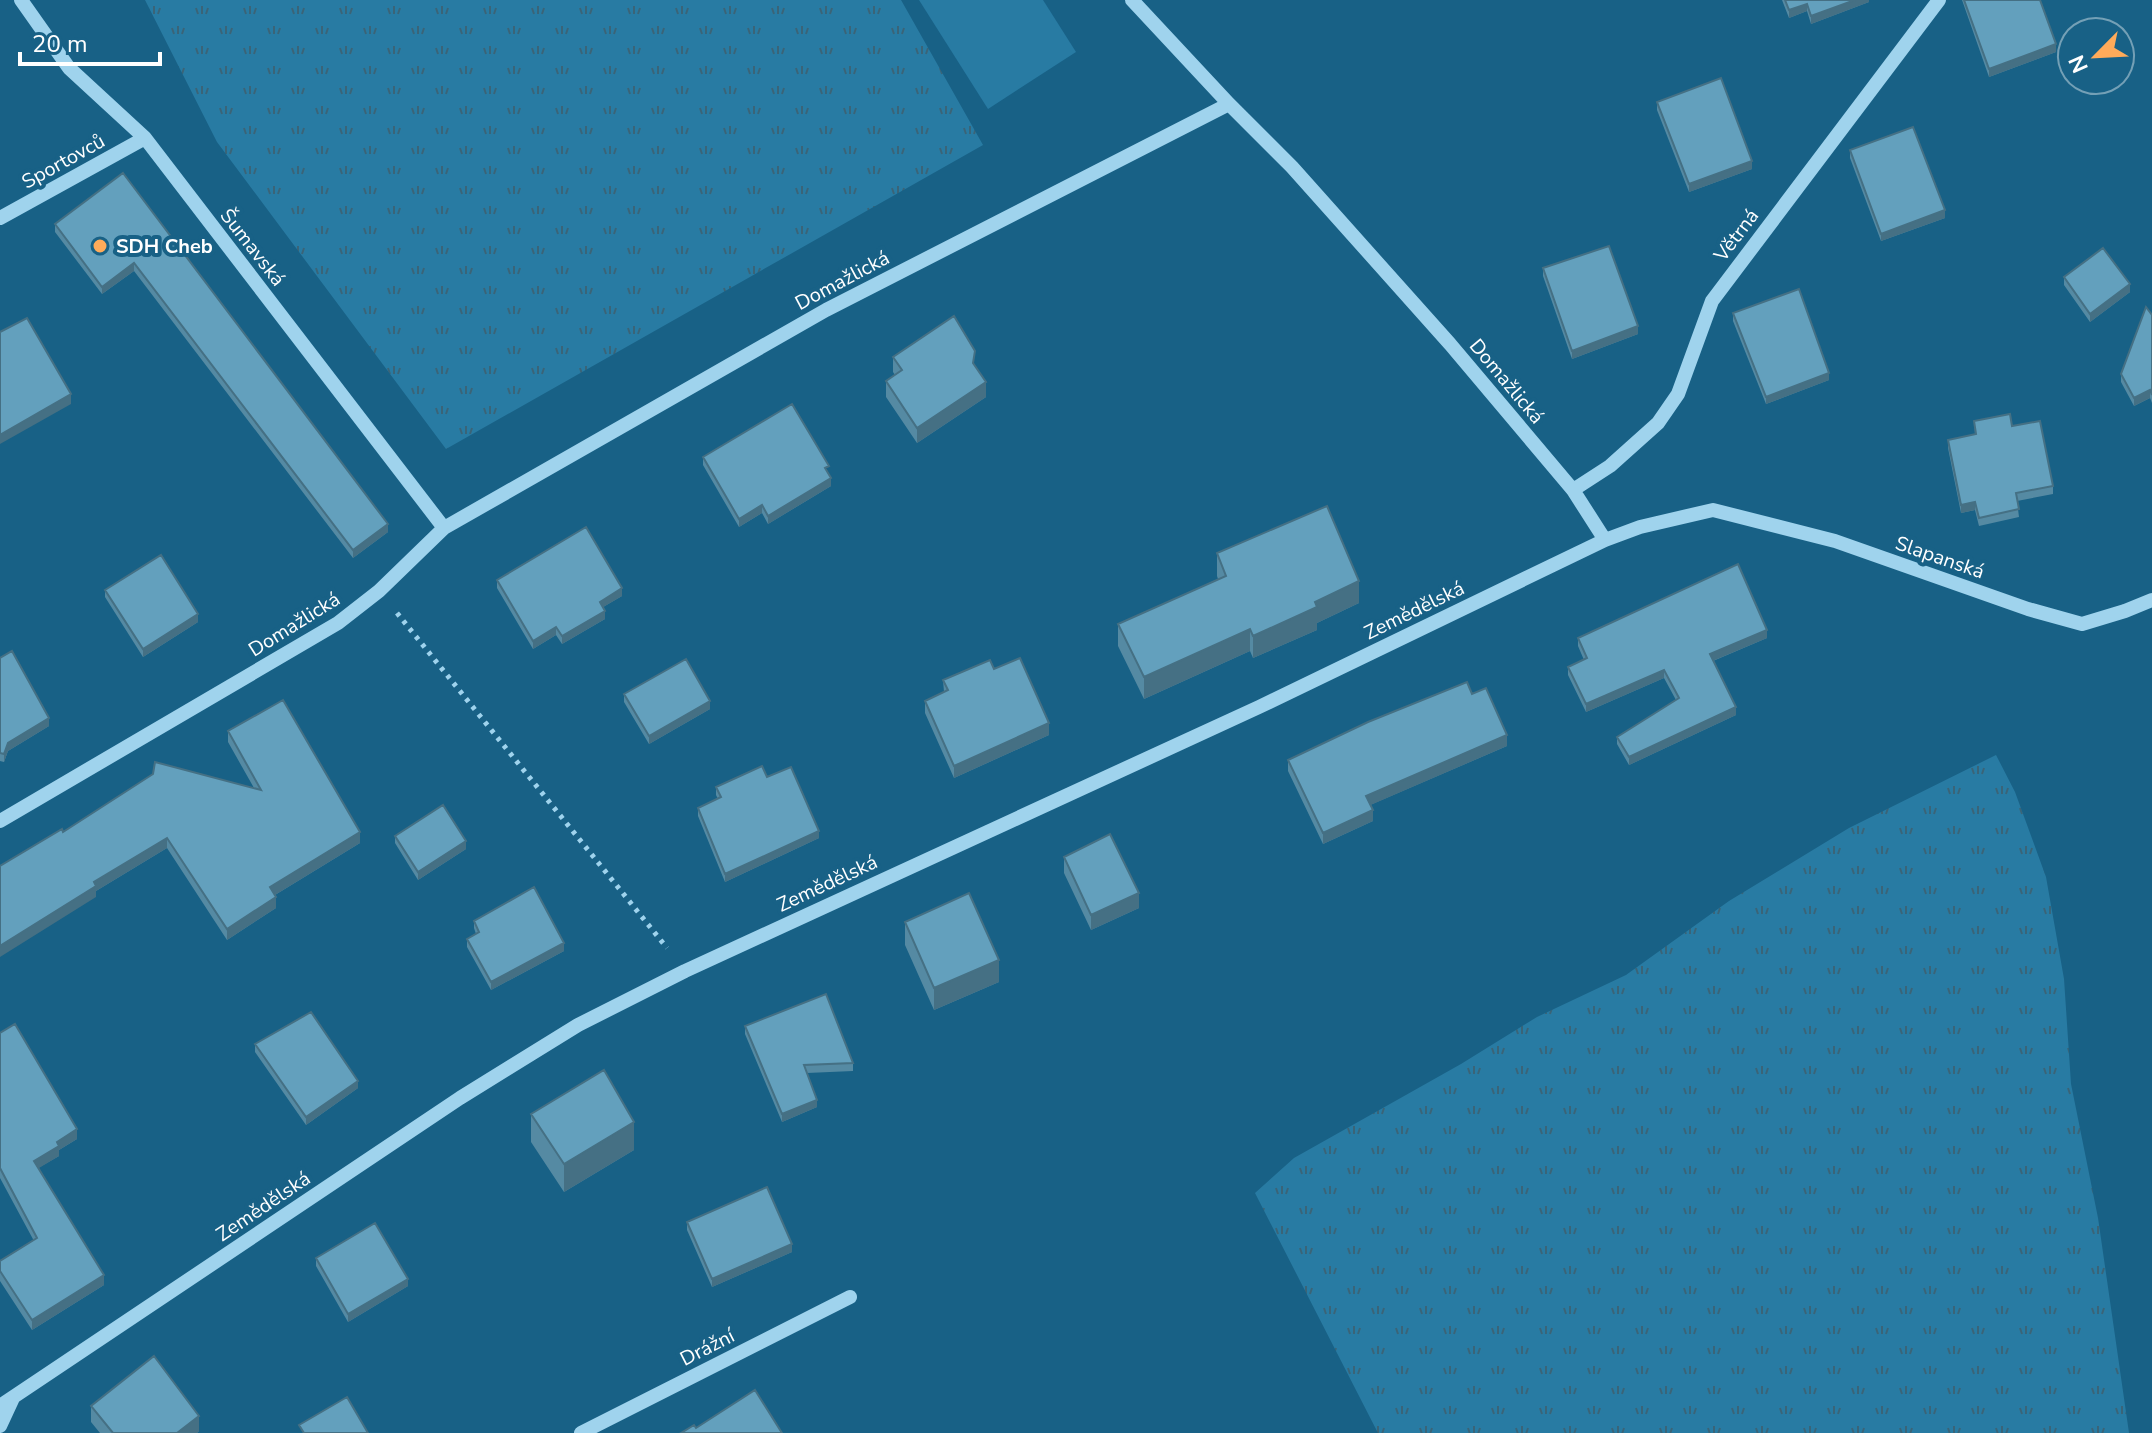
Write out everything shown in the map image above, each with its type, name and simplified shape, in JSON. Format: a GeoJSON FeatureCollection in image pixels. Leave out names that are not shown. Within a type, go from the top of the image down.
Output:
{"type":"FeatureCollection","features":[{"type":"Feature","properties":{"kind":"street","name":"Šumavská"},"geometry":{"type":"LineString","coordinates":[[21,0],[69,68],[145,138],[444,528]]}},
{"type":"Feature","properties":{"kind":"street"},"geometry":{"type":"LineString","coordinates":[[1132,0],[1229,104]]}},
{"type":"Feature","properties":{"kind":"street","name":"Větrná"},"geometry":{"type":"LineString","coordinates":[[1573,490],[1610,466],[1658,423],[1678,394],[1712,301],[1939,0]]}},
{"type":"Feature","properties":{"kind":"street","name":"Domažlická"},"geometry":{"type":"LineString","coordinates":[[0,821],[338,623],[379,591],[444,528],[826,310],[1229,104],[1303,179],[1450,344],[1573,490],[1605,540]]}},
{"type":"Feature","properties":{"kind":"street","name":"Sportovců"},"geometry":{"type":"LineString","coordinates":[[0,218],[145,138]]}},
{"type":"Feature","properties":{"kind":"street","name":"Zemědělská"},"geometry":{"type":"LineString","coordinates":[[0,1426],[6,1402],[460,1098],[578,1025],[685,971],[1259,707],[1605,540],[1640,527],[1713,510]]}},
{"type":"Feature","properties":{"kind":"street","name":"Slapanská"},"geometry":{"type":"LineString","coordinates":[[1713,510],[1835,541],[2028,609],[2082,624],[2152,600]]}},
{"type":"Feature","properties":{"kind":"street","name":"Drážní"},"geometry":{"type":"LineString","coordinates":[[581,1433],[850,1297]]}},
{"type":"Feature","properties":{"kind":"path"},"geometry":{"type":"LineString","coordinates":[[379,591],[685,971]]}},
{"type":"Feature","properties":{"kind":"green space"},"geometry":{"type":"Polygon","coordinates":[[[145,0],[901,0],[983,145],[446,449],[217,142],[145,0]]]}},
{"type":"Feature","properties":{"kind":"green space"},"geometry":{"type":"Polygon","coordinates":[[[919,0],[1043,0],[1076,52],[988,109],[919,0]]]}},
{"type":"Feature","properties":{"kind":"green space"},"geometry":{"type":"Polygon","coordinates":[[[1996,755],[2015,792],[2046,877],[2064,979],[2071,1084],[2098,1218],[2129,1433],[1378,1433],[1255,1193],[1294,1158],[1461,1064],[1537,1017],[1626,975],[1729,901],[1849,828],[1996,755]]]}},
{"type":"Feature","properties":{"kind":"building"},"geometry":{"type":"Polygon","coordinates":[[[1785,0],[1855,0],[1811,16],[1807,4],[1789,10],[1785,0]]]}},
{"type":"Feature","properties":{"kind":"building"},"geometry":{"type":"Polygon","coordinates":[[[1964,0],[2040,0],[2056,44],[1989,69],[1964,0]]]}},
{"type":"Feature","properties":{"kind":"building"},"geometry":{"type":"Polygon","coordinates":[[[1721,78],[1752,161],[1689,184],[1657,102],[1721,78]]]}},
{"type":"Feature","properties":{"kind":"building"},"geometry":{"type":"Polygon","coordinates":[[[1913,127],[1945,210],[1881,234],[1850,150],[1913,127]]]}},
{"type":"Feature","properties":{"kind":"building"},"geometry":{"type":"Polygon","coordinates":[[[123,173],[388,524],[353,550],[134,263],[102,287],[55,224],[123,173]]]}},
{"type":"Feature","properties":{"kind":"building"},"geometry":{"type":"Polygon","coordinates":[[[1609,246],[1638,326],[1572,351],[1543,268],[1609,246]]]}},
{"type":"Feature","properties":{"kind":"building"},"geometry":{"type":"Polygon","coordinates":[[[2103,248],[2130,284],[2090,314],[2064,277],[2103,248]]]}},
{"type":"Feature","properties":{"kind":"building"},"geometry":{"type":"Polygon","coordinates":[[[1799,289],[1829,373],[1766,397],[1733,313],[1799,289]]]}},
{"type":"Feature","properties":{"kind":"building"},"geometry":{"type":"Polygon","coordinates":[[[2146,307],[2152,315],[2152,395],[2150,390],[2134,398],[2121,374],[2146,307]]]}},
{"type":"Feature","properties":{"kind":"building"},"geometry":{"type":"Polygon","coordinates":[[[954,316],[975,351],[973,363],[986,382],[917,428],[886,381],[902,370],[893,357],[954,316]]]}},
{"type":"Feature","properties":{"kind":"building"},"geometry":{"type":"Polygon","coordinates":[[[27,318],[71,394],[0,435],[0,332],[27,318]]]}},
{"type":"Feature","properties":{"kind":"building"},"geometry":{"type":"Polygon","coordinates":[[[792,404],[829,466],[825,468],[831,478],[768,516],[762,505],[739,519],[703,457],[792,404]]]}},
{"type":"Feature","properties":{"kind":"building"},"geometry":{"type":"Polygon","coordinates":[[[2010,414],[2012,426],[2040,421],[2053,486],[2016,493],[2019,509],[1979,518],[1975,502],[1961,505],[1948,440],[1976,434],[1974,421],[2010,414]]]}},
{"type":"Feature","properties":{"kind":"building"},"geometry":{"type":"Polygon","coordinates":[[[1327,506],[1359,581],[1315,602],[1317,607],[1253,636],[1250,629],[1144,677],[1118,624],[1226,576],[1217,553],[1327,506]]]}},
{"type":"Feature","properties":{"kind":"building"},"geometry":{"type":"Polygon","coordinates":[[[586,527],[622,588],[600,602],[605,611],[562,636],[556,627],[533,641],[497,580],[586,527]]]}},
{"type":"Feature","properties":{"kind":"building"},"geometry":{"type":"Polygon","coordinates":[[[161,555],[198,614],[143,649],[105,590],[161,555]]]}},
{"type":"Feature","properties":{"kind":"building"},"geometry":{"type":"Polygon","coordinates":[[[1738,564],[1767,630],[1710,654],[1736,707],[1629,757],[1617,737],[1679,698],[1664,670],[1586,704],[1568,667],[1587,658],[1578,638],[1738,564]]]}},
{"type":"Feature","properties":{"kind":"building"},"geometry":{"type":"Polygon","coordinates":[[[12,651],[49,718],[8,743],[4,754],[0,753],[0,658],[12,651]]]}},
{"type":"Feature","properties":{"kind":"building"},"geometry":{"type":"Polygon","coordinates":[[[1020,658],[1049,723],[954,766],[925,701],[948,690],[943,680],[990,660],[994,669],[1020,658]]]}},
{"type":"Feature","properties":{"kind":"building"},"geometry":{"type":"Polygon","coordinates":[[[686,659],[710,701],[649,736],[624,694],[686,659]]]}},
{"type":"Feature","properties":{"kind":"building"},"geometry":{"type":"Polygon","coordinates":[[[1467,682],[1472,694],[1486,688],[1507,735],[1366,796],[1373,810],[1323,833],[1288,760],[1368,722],[1467,682]]]}},
{"type":"Feature","properties":{"kind":"building"},"geometry":{"type":"Polygon","coordinates":[[[283,700],[360,832],[270,887],[276,897],[227,929],[167,838],[94,882],[96,886],[0,946],[0,866],[62,829],[63,832],[153,774],[155,762],[261,790],[228,731],[283,700]]]}},
{"type":"Feature","properties":{"kind":"building"},"geometry":{"type":"Polygon","coordinates":[[[762,766],[767,777],[791,767],[819,831],[725,874],[698,808],[721,797],[716,787],[762,766]]]}},
{"type":"Feature","properties":{"kind":"building"},"geometry":{"type":"Polygon","coordinates":[[[443,805],[466,841],[418,872],[395,836],[443,805]]]}},
{"type":"Feature","properties":{"kind":"building"},"geometry":{"type":"Polygon","coordinates":[[[1110,834],[1139,893],[1091,915],[1064,857],[1110,834]]]}},
{"type":"Feature","properties":{"kind":"building"},"geometry":{"type":"Polygon","coordinates":[[[534,887],[564,943],[491,982],[467,939],[479,932],[474,921],[534,887]]]}},
{"type":"Feature","properties":{"kind":"building"},"geometry":{"type":"Polygon","coordinates":[[[969,893],[999,960],[934,988],[905,922],[969,893]]]}},
{"type":"Feature","properties":{"kind":"building"},"geometry":{"type":"Polygon","coordinates":[[[826,994],[853,1063],[804,1065],[817,1100],[782,1114],[745,1026],[826,994]]]}},
{"type":"Feature","properties":{"kind":"building"},"geometry":{"type":"Polygon","coordinates":[[[311,1012],[358,1081],[306,1117],[255,1044],[311,1012]]]}},
{"type":"Feature","properties":{"kind":"building"},"geometry":{"type":"Polygon","coordinates":[[[15,1024],[77,1129],[57,1142],[59,1146],[34,1161],[104,1275],[32,1320],[0,1271],[0,1261],[37,1238],[0,1168],[0,1033],[15,1024]]]}},
{"type":"Feature","properties":{"kind":"building"},"geometry":{"type":"Polygon","coordinates":[[[604,1070],[634,1122],[564,1164],[531,1114],[604,1070]]]}},
{"type":"Feature","properties":{"kind":"building"},"geometry":{"type":"Polygon","coordinates":[[[767,1187],[792,1244],[712,1279],[687,1222],[767,1187]]]}},
{"type":"Feature","properties":{"kind":"building"},"geometry":{"type":"Polygon","coordinates":[[[375,1223],[408,1279],[348,1314],[316,1258],[375,1223]]]}},
{"type":"Feature","properties":{"kind":"building"},"geometry":{"type":"Polygon","coordinates":[[[154,1356],[199,1416],[177,1433],[113,1433],[91,1406],[154,1356]]]}},
{"type":"Feature","properties":{"kind":"building"},"geometry":{"type":"Polygon","coordinates":[[[755,1390],[782,1433],[681,1433],[694,1425],[696,1428],[755,1390]]]}},
{"type":"Feature","properties":{"kind":"building"},"geometry":{"type":"Polygon","coordinates":[[[347,1397],[368,1433],[304,1433],[299,1425],[347,1397]]]}},
{"type":"Feature","properties":{"kind":"place","name":"SDH Cheb"},"geometry":{"type":"Point","coordinates":[100,246]}}]}
